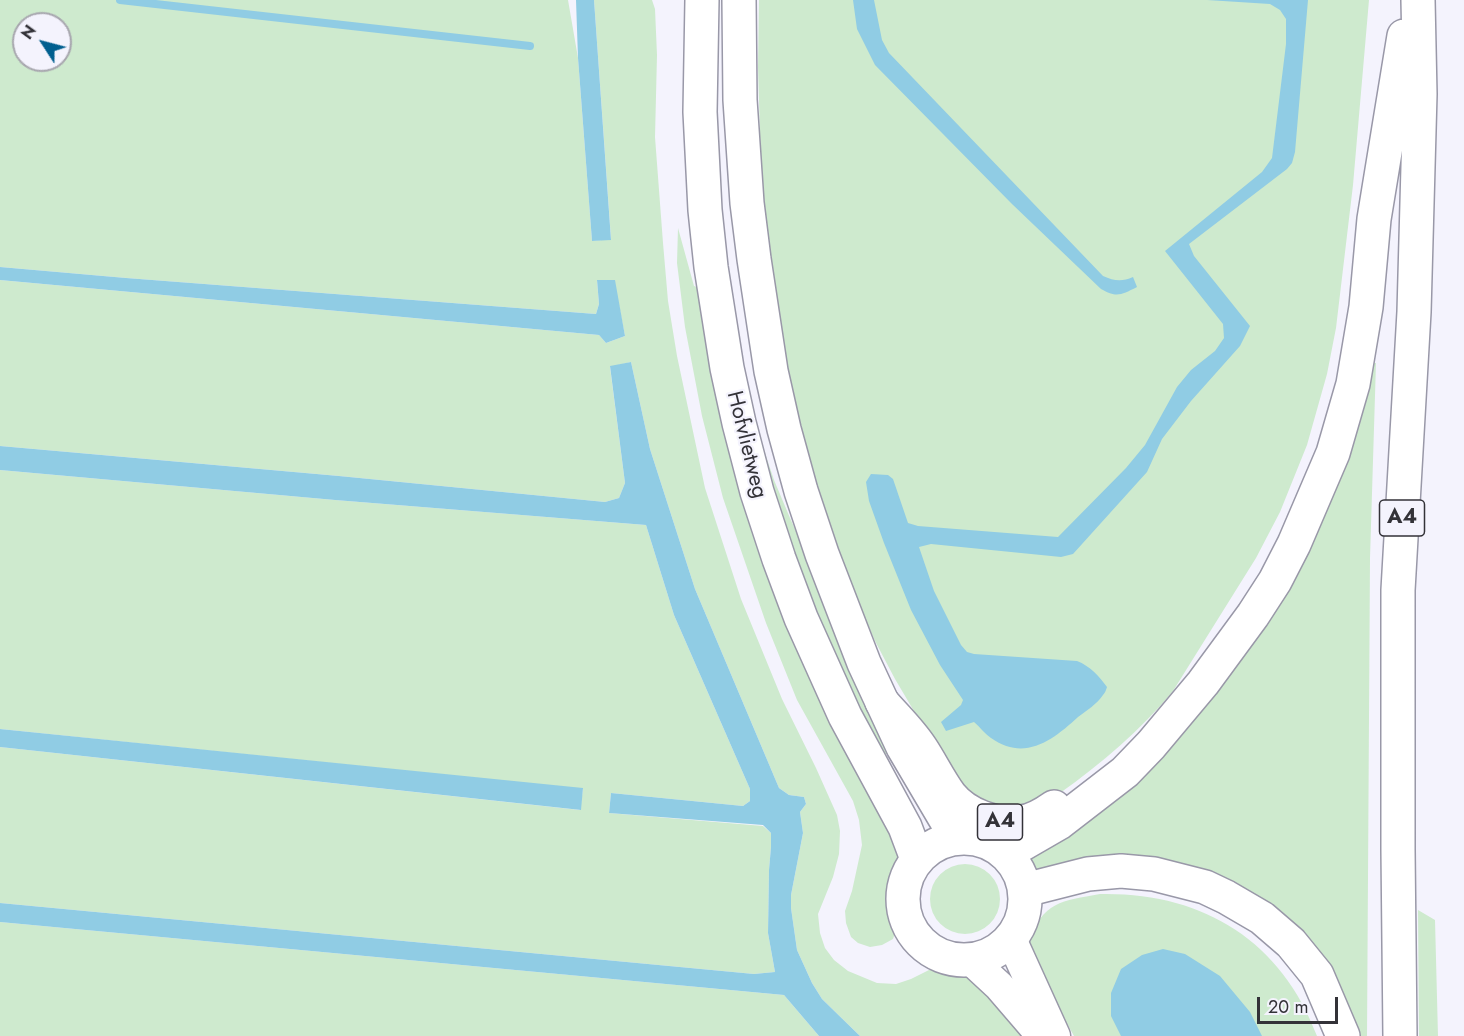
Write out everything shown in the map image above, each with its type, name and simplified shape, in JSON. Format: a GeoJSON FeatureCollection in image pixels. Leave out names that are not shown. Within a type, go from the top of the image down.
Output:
{"type":"FeatureCollection","features":[{"type":"Feature","properties":{"kind":"main road","name":"Hofvlietweg"},"geometry":{"type":"LineString","coordinates":[[702,0],[700,112],[705,210],[711,267],[727,368],[739,423],[757,492],[801,618],[845,716],[905,826],[917,859]]}},
{"type":"Feature","properties":{"kind":"main road","name":"Hofvlietweg"},"geometry":{"type":"LineString","coordinates":[[739,0],[740,100],[747,203],[771,371],[784,429],[822,554],[864,663],[903,747],[956,837]]}},
{"type":"Feature","properties":{"kind":"main road","name":"A4"},"geometry":{"type":"LineString","coordinates":[[1005,853],[1059,823],[1125,772],[1151,745],[1203,683],[1253,615],[1275,581],[1294,544],[1333,453],[1353,384],[1366,307],[1374,219],[1410,0]]}},
{"type":"Feature","properties":{"kind":"main road","name":"A4"},"geometry":{"type":"LineString","coordinates":[[1400,1036],[1398,590],[1414,312],[1420,94],[1418,0]]}},
{"type":"Feature","properties":{"kind":"main road","name":"A4"},"geometry":{"type":"LineString","coordinates":[[882,702],[919,745],[958,804],[969,812],[1001,822],[1020,822],[1037,818],[1055,807],[1098,772],[1151,745]]}},
{"type":"Feature","properties":{"kind":"main road"},"geometry":{"type":"LineString","coordinates":[[956,837],[982,840],[1005,853],[1018,870],[1025,890],[1026,900],[1021,921],[1011,939],[993,953],[971,960],[940,956],[922,944],[909,927],[905,917],[903,896],[907,876],[917,859],[938,843],[956,837]]}},
{"type":"Feature","properties":{"kind":"main road"},"geometry":{"type":"LineString","coordinates":[[1025,890],[1088,874],[1121,871],[1154,874],[1205,887],[1262,918],[1291,943],[1317,975],[1343,1036]]}},
{"type":"Feature","properties":{"kind":"street"},"geometry":{"type":"LineString","coordinates":[[1011,939],[1055,1036]]}},
{"type":"Feature","properties":{"kind":"street"},"geometry":{"type":"LineString","coordinates":[[971,960],[999,986],[1042,1036]]}},
{"type":"Feature","properties":{"kind":"green space"},"geometry":{"type":"Polygon","coordinates":[[[0,0],[568,0],[578,58],[592,241],[611,239],[594,0],[652,0],[655,9],[657,55],[655,137],[668,301],[677,356],[705,488],[741,599],[782,699],[837,815],[840,831],[839,854],[833,877],[818,914],[820,933],[825,948],[834,960],[848,971],[877,983],[896,984],[929,970],[944,969],[977,978],[1024,1036],[860,1036],[822,999],[812,983],[797,950],[791,908],[791,895],[803,833],[800,812],[806,804],[804,797],[789,795],[779,788],[695,589],[650,449],[631,362],[610,367],[625,483],[619,498],[605,502],[0,446],[0,280],[599,335],[606,343],[625,336],[614,280],[597,281],[599,304],[596,314],[0,267],[0,0]]]}},
{"type":"Feature","properties":{"kind":"green space"},"geometry":{"type":"Polygon","coordinates":[[[759,0],[1369,0],[1353,185],[1336,328],[1327,374],[1307,445],[1280,512],[1256,558],[1173,691],[1134,733],[1105,758],[1060,793],[1028,811],[1009,809],[969,798],[924,728],[875,641],[830,529],[813,473],[778,328],[762,200],[758,67],[759,0]]]}},
{"type":"Feature","properties":{"kind":"green space"},"geometry":{"type":"Polygon","coordinates":[[[708,130],[716,131],[724,242],[740,349],[759,435],[790,518],[894,750],[876,760],[836,679],[742,400],[708,130]]]}},
{"type":"Feature","properties":{"kind":"green space"},"geometry":{"type":"Polygon","coordinates":[[[678,228],[694,286],[705,290],[712,336],[900,840],[901,863],[893,888],[892,901],[897,927],[893,939],[882,945],[870,947],[858,943],[851,937],[846,923],[845,911],[862,845],[859,820],[853,801],[797,700],[766,623],[723,498],[702,416],[685,327],[677,263],[678,228]]]}},
{"type":"Feature","properties":{"kind":"green space"},"geometry":{"type":"Polygon","coordinates":[[[1372,363],[1376,363],[1370,558],[1367,1036],[1354,1036],[1257,903],[1034,875],[1025,858],[1093,810],[1348,460],[1372,363]]]}},
{"type":"Feature","properties":{"kind":"green space"},"geometry":{"type":"Polygon","coordinates":[[[0,470],[646,525],[674,615],[750,789],[750,801],[743,806],[611,793],[609,813],[763,826],[771,833],[768,933],[775,972],[754,974],[0,903],[0,747],[580,810],[583,789],[0,729],[0,470]]]}},
{"type":"Feature","properties":{"kind":"green space"},"geometry":{"type":"Polygon","coordinates":[[[965,864],[978,867],[990,874],[997,886],[1000,899],[997,912],[990,924],[978,931],[965,934],[952,931],[940,924],[933,912],[930,899],[933,886],[940,874],[952,867],[965,864]]]}},
{"type":"Feature","properties":{"kind":"green space"},"geometry":{"type":"Polygon","coordinates":[[[1100,894],[1137,896],[1172,902],[1204,913],[1233,928],[1259,948],[1282,973],[1302,1002],[1317,1036],[1074,1036],[1055,1002],[1029,943],[1040,919],[1055,905],[1100,894]]]}},
{"type":"Feature","properties":{"kind":"green space"},"geometry":{"type":"Polygon","coordinates":[[[1418,910],[1435,920],[1438,1036],[1419,1036],[1418,910]]]}},
{"type":"Feature","properties":{"kind":"green space"},"geometry":{"type":"Polygon","coordinates":[[[0,922],[784,995],[819,1036],[0,1036],[0,922]]]}},
{"type":"Feature","properties":{"kind":"water"},"geometry":{"type":"Polygon","coordinates":[[[576,0],[594,0],[611,240],[592,241],[578,58],[576,0]]]}},
{"type":"Feature","properties":{"kind":"water"},"geometry":{"type":"Polygon","coordinates":[[[853,0],[874,0],[882,40],[889,53],[1103,276],[1118,280],[1133,277],[1137,287],[1119,294],[1111,294],[1101,289],[1012,204],[875,65],[857,29],[853,0]]]}},
{"type":"Feature","properties":{"kind":"water"},"geometry":{"type":"Polygon","coordinates":[[[1207,0],[1308,0],[1295,152],[1292,163],[1189,244],[1194,256],[1250,326],[1240,346],[1191,401],[1162,439],[1147,472],[1073,554],[1061,557],[931,544],[919,547],[934,591],[961,645],[967,652],[1077,661],[1094,672],[1107,687],[1101,698],[1091,707],[1059,733],[1038,745],[1015,748],[1003,745],[974,722],[946,731],[941,722],[961,705],[963,700],[940,665],[911,610],[869,501],[866,482],[871,474],[888,475],[893,479],[908,523],[918,526],[1058,537],[1126,468],[1145,445],[1177,387],[1191,370],[1215,351],[1224,338],[1223,324],[1165,251],[1262,172],[1272,158],[1286,44],[1286,19],[1280,10],[1270,4],[1207,0]]]}},
{"type":"Feature","properties":{"kind":"water"},"geometry":{"type":"Polygon","coordinates":[[[0,267],[596,314],[599,304],[597,280],[615,280],[625,336],[606,343],[599,335],[0,280],[0,267]]]}},
{"type":"Feature","properties":{"kind":"water"},"geometry":{"type":"Polygon","coordinates":[[[631,362],[650,449],[695,589],[779,788],[789,795],[804,797],[806,804],[800,812],[803,833],[791,895],[797,950],[822,999],[860,1036],[819,1036],[784,995],[0,922],[0,903],[754,974],[775,972],[768,933],[771,833],[763,825],[609,813],[611,793],[743,806],[750,801],[750,789],[674,615],[646,525],[0,470],[0,446],[605,502],[619,498],[625,483],[610,366],[631,362]]]}},
{"type":"Feature","properties":{"kind":"water"},"geometry":{"type":"Polygon","coordinates":[[[0,729],[583,788],[581,810],[0,747],[0,729]]]}},
{"type":"Feature","properties":{"kind":"water"},"geometry":{"type":"Polygon","coordinates":[[[1163,949],[1185,954],[1220,976],[1250,1012],[1262,1036],[1121,1036],[1111,1016],[1111,993],[1121,969],[1142,955],[1163,949]]]}},
{"type":"Feature","properties":{"kind":"waterway"},"geometry":{"type":"LineString","coordinates":[[120,0],[530,46]]}}]}
